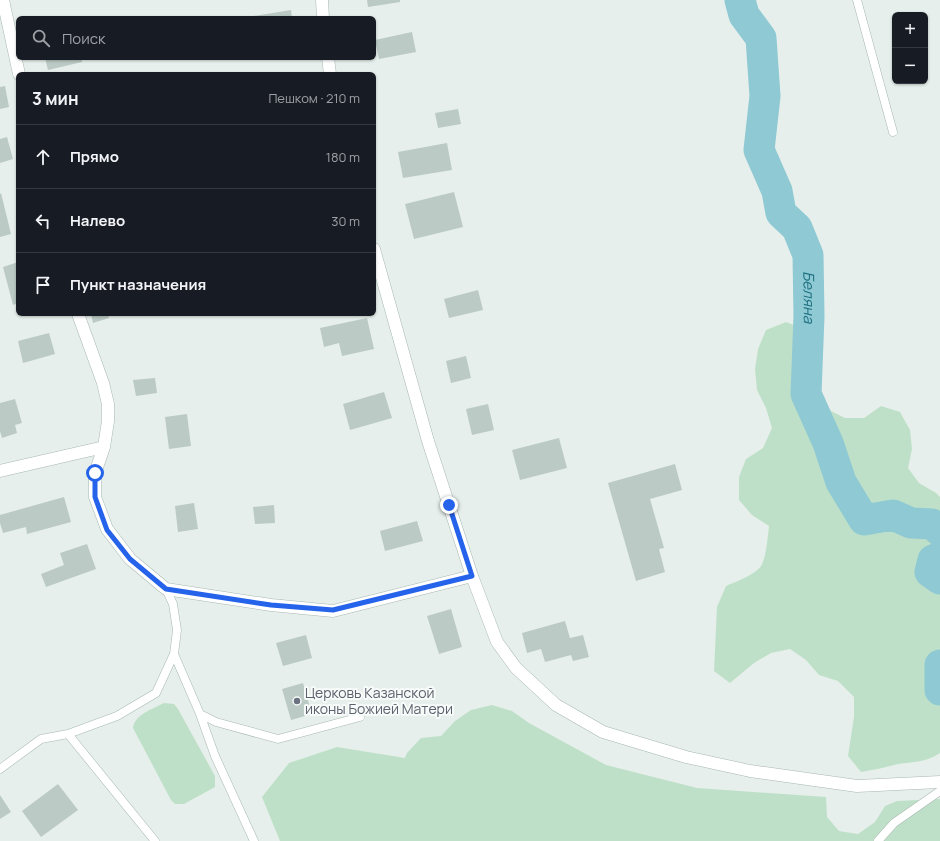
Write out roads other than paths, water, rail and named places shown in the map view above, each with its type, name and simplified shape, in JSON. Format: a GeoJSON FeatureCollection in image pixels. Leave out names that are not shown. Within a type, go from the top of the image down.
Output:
{"type":"FeatureCollection","features":[{"type":"Feature","properties":{"kind":"street"},"geometry":{"type":"LineString","coordinates":[[3,0],[19,72]]}},
{"type":"Feature","properties":{"kind":"street"},"geometry":{"type":"LineString","coordinates":[[322,0],[323,16]]}},
{"type":"Feature","properties":{"kind":"street"},"geometry":{"type":"LineString","coordinates":[[328,60],[330,72]]}},
{"type":"Feature","properties":{"kind":"street"},"geometry":{"type":"LineString","coordinates":[[376,256],[428,441],[472,576],[497,642],[516,668],[556,705],[603,732],[686,757],[750,771],[856,786],[940,782]]}},
{"type":"Feature","properties":{"kind":"street"},"geometry":{"type":"LineString","coordinates":[[79,316],[103,383],[108,404],[108,421],[104,447],[95,473],[95,497],[107,530],[130,559],[166,589],[271,605],[333,610],[472,576]]}},
{"type":"Feature","properties":{"kind":"street"},"geometry":{"type":"LineString","coordinates":[[0,471],[104,447]]}},
{"type":"Feature","properties":{"kind":"lane"},"geometry":{"type":"LineString","coordinates":[[857,0],[893,132]]}},
{"type":"Feature","properties":{"kind":"lane"},"geometry":{"type":"LineString","coordinates":[[0,769],[41,739],[68,734],[116,716],[156,693],[174,654],[177,630],[173,604],[166,589]]}},
{"type":"Feature","properties":{"kind":"lane"},"geometry":{"type":"LineString","coordinates":[[174,654],[200,714],[215,756],[254,841]]}},
{"type":"Feature","properties":{"kind":"lane"},"geometry":{"type":"LineString","coordinates":[[200,714],[216,722],[278,739],[360,717]]}},
{"type":"Feature","properties":{"kind":"lane"},"geometry":{"type":"LineString","coordinates":[[68,734],[155,841]]}},
{"type":"Feature","properties":{"kind":"lane"},"geometry":{"type":"LineString","coordinates":[[878,841],[894,822],[940,791]]}},
{"type":"Feature","properties":{"kind":"waterway","name":"Беляна"},"geometry":{"type":"LineString","coordinates":[[740,0],[744,15],[761,38],[765,96],[759,150],[777,191],[781,213],[797,228],[808,255],[809,316],[806,394],[828,443],[841,482],[864,520],[893,515],[911,523],[932,524],[940,531]]}},
{"type":"Feature","properties":{"kind":"waterway","name":"Беляна"},"geometry":{"type":"LineString","coordinates":[[940,557],[933,560],[930,572],[940,579]]}},
{"type":"Feature","properties":{"kind":"waterway","name":"Беляна"},"geometry":{"type":"LineString","coordinates":[[940,665],[940,690]]}},
{"type":"Feature","properties":{"kind":"place","name":"Церковь Казанской иконы Божией Матери"},"geometry":{"type":"Point","coordinates":[297,701]}}]}
